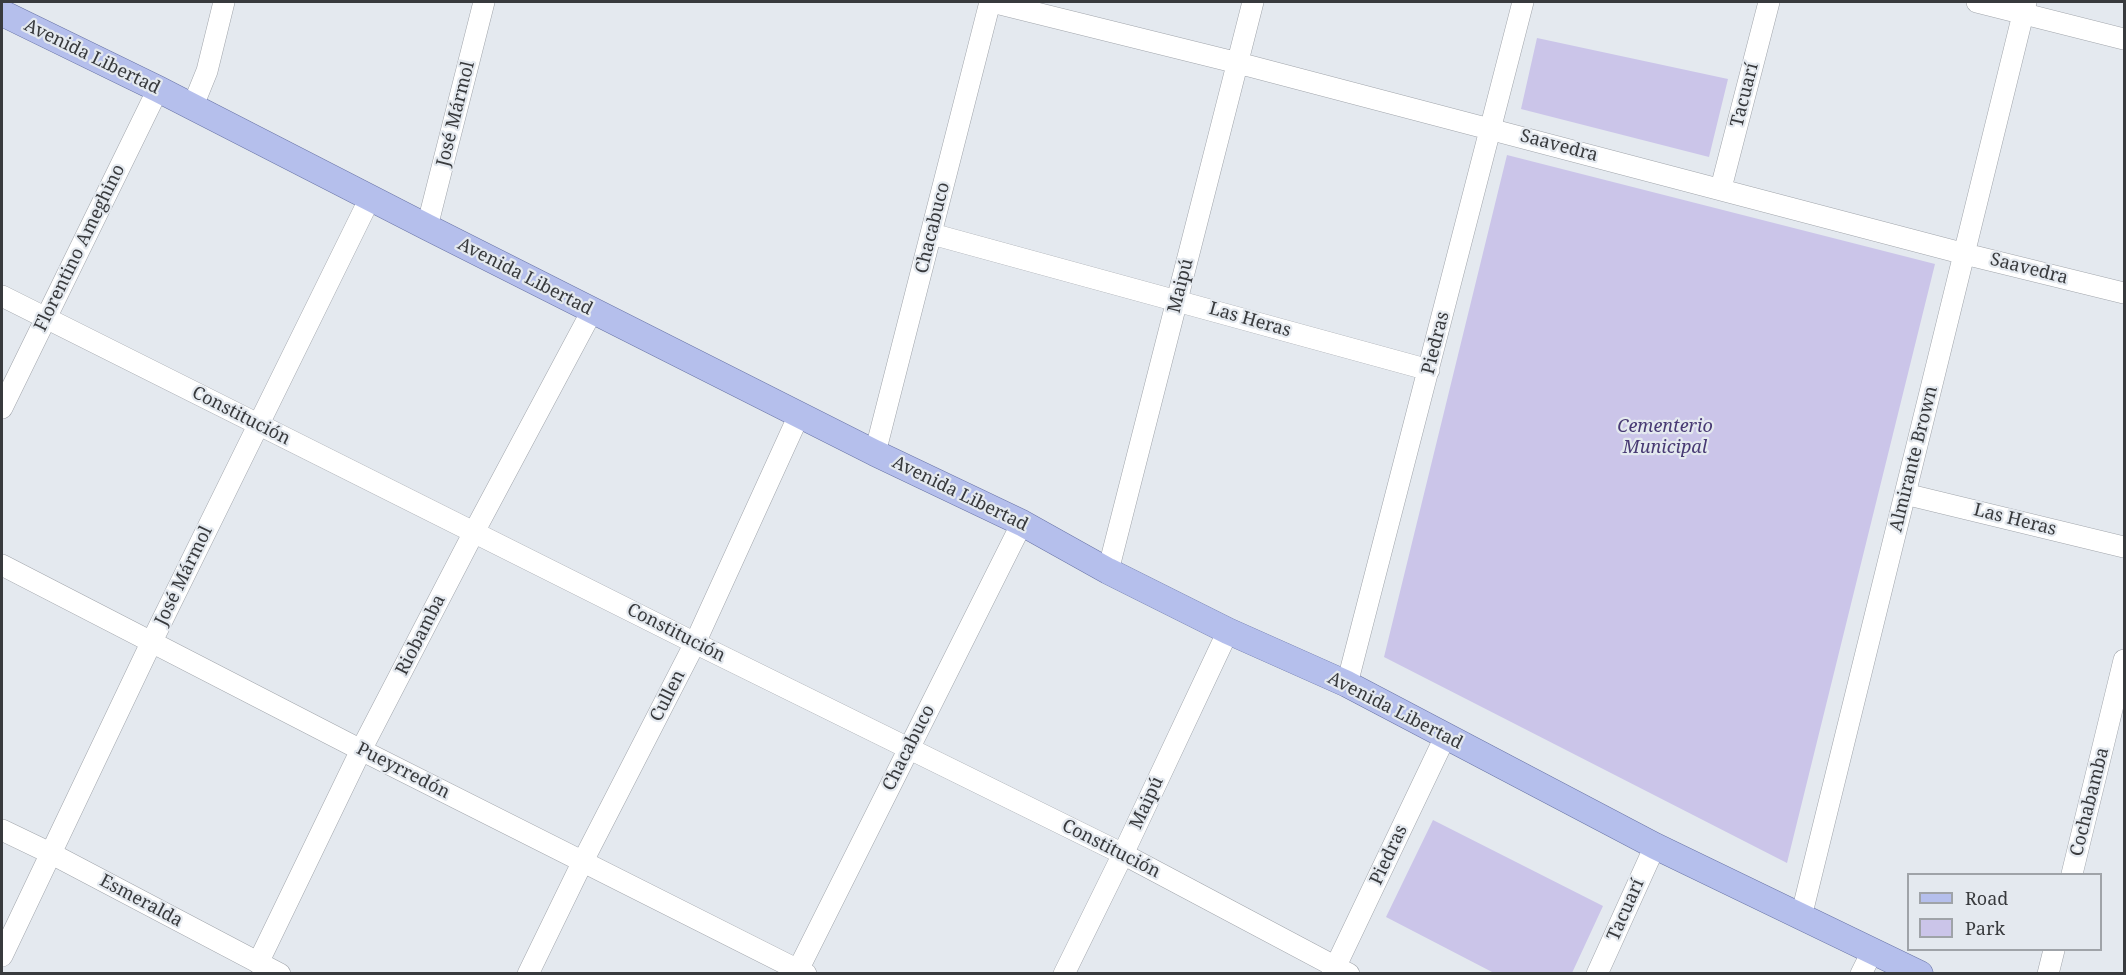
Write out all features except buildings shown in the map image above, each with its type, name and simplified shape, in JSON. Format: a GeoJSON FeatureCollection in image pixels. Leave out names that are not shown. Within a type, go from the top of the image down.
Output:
{"type":"FeatureCollection","features":[{"type":"Feature","properties":{"kind":"main road","name":"Avenida Libertad"},"geometry":{"type":"LineString","coordinates":[[2,12],[799,415],[1022,523],[1108,571],[1228,631],[1347,684],[1655,846],[1920,974]]}},
{"type":"Feature","properties":{"kind":"street"},"geometry":{"type":"LineString","coordinates":[[192,108],[207,71],[224,2]]}},
{"type":"Feature","properties":{"kind":"street","name":"José Mármol"},"geometry":{"type":"LineString","coordinates":[[427,228],[484,2]]}},
{"type":"Feature","properties":{"kind":"street","name":"Saavedra"},"geometry":{"type":"LineString","coordinates":[[991,2],[1238,63],[1965,254],[2124,293]]}},
{"type":"Feature","properties":{"kind":"street","name":"Chacabuco"},"geometry":{"type":"LineString","coordinates":[[875,453],[991,2]]}},
{"type":"Feature","properties":{"kind":"street","name":"Maipú"},"geometry":{"type":"LineString","coordinates":[[1108,571],[1253,2]]}},
{"type":"Feature","properties":{"kind":"street","name":"Piedras"},"geometry":{"type":"LineString","coordinates":[[1347,684],[1523,2]]}},
{"type":"Feature","properties":{"kind":"street","name":"Tacuarí"},"geometry":{"type":"LineString","coordinates":[[1721,189],[1768,2]]}},
{"type":"Feature","properties":{"kind":"street"},"geometry":{"type":"LineString","coordinates":[[1977,2],[2024,8],[2124,39]]}},
{"type":"Feature","properties":{"kind":"street","name":"Almirante Brown"},"geometry":{"type":"LineString","coordinates":[[1801,917],[2024,8]]}},
{"type":"Feature","properties":{"kind":"street","name":"Florentino Ameghino"},"geometry":{"type":"LineString","coordinates":[[2,408],[158,89]]}},
{"type":"Feature","properties":{"kind":"street","name":"José Mármol"},"geometry":{"type":"LineString","coordinates":[[2,956],[152,641],[370,198]]}},
{"type":"Feature","properties":{"kind":"street","name":"Las Heras"},"geometry":{"type":"LineString","coordinates":[[932,234],[1429,370]]}},
{"type":"Feature","properties":{"kind":"street","name":"Constitución"},"geometry":{"type":"LineString","coordinates":[[2,296],[695,643],[1123,854],[1339,971]]}},
{"type":"Feature","properties":{"kind":"street","name":"Riobamba"},"geometry":{"type":"LineString","coordinates":[[258,963],[361,750],[592,311]]}},
{"type":"Feature","properties":{"kind":"street","name":"Cullen"},"geometry":{"type":"LineString","coordinates":[[528,974],[695,643],[799,415]]}},
{"type":"Feature","properties":{"kind":"street","name":"Las Heras"},"geometry":{"type":"LineString","coordinates":[[1905,494],[2124,547]]}},
{"type":"Feature","properties":{"kind":"street","name":"Chacabuco"},"geometry":{"type":"LineString","coordinates":[[800,972],[1022,523]]}},
{"type":"Feature","properties":{"kind":"street","name":"Pueyrredón"},"geometry":{"type":"LineString","coordinates":[[2,565],[800,972]]}},
{"type":"Feature","properties":{"kind":"street","name":"Maipú"},"geometry":{"type":"LineString","coordinates":[[1064,974],[1228,631]]}},
{"type":"Feature","properties":{"kind":"street","name":"Cochabamba"},"geometry":{"type":"LineString","coordinates":[[2072,873],[2124,660]]}},
{"type":"Feature","properties":{"kind":"street","name":"Piedras"},"geometry":{"type":"LineString","coordinates":[[1339,971],[1445,737]]}},
{"type":"Feature","properties":{"kind":"street","name":"Esmeralda"},"geometry":{"type":"LineString","coordinates":[[2,830],[280,974]]}},
{"type":"Feature","properties":{"kind":"street","name":"Tacuarí"},"geometry":{"type":"LineString","coordinates":[[1598,974],[1655,846]]}},
{"type":"Feature","properties":{"kind":"street"},"geometry":{"type":"LineString","coordinates":[[1862,974],[1873,950]]}},
{"type":"Feature","properties":{"kind":"street"},"geometry":{"type":"LineString","coordinates":[[2048,974],[2054,951]]}},
{"type":"Feature","properties":{"kind":"green space"},"geometry":{"type":"Polygon","coordinates":[[[1537,38],[1728,79],[1709,157],[1521,109],[1537,38]]]}},
{"type":"Feature","properties":{"kind":"green space","name":"Cementerio Municipal"},"geometry":{"type":"Polygon","coordinates":[[[1507,155],[1935,264],[1787,863],[1384,657],[1507,155]]]}},
{"type":"Feature","properties":{"kind":"green space"},"geometry":{"type":"Polygon","coordinates":[[[1433,820],[1603,906],[1572,973],[1494,973],[1386,917],[1433,820]]]}}]}
